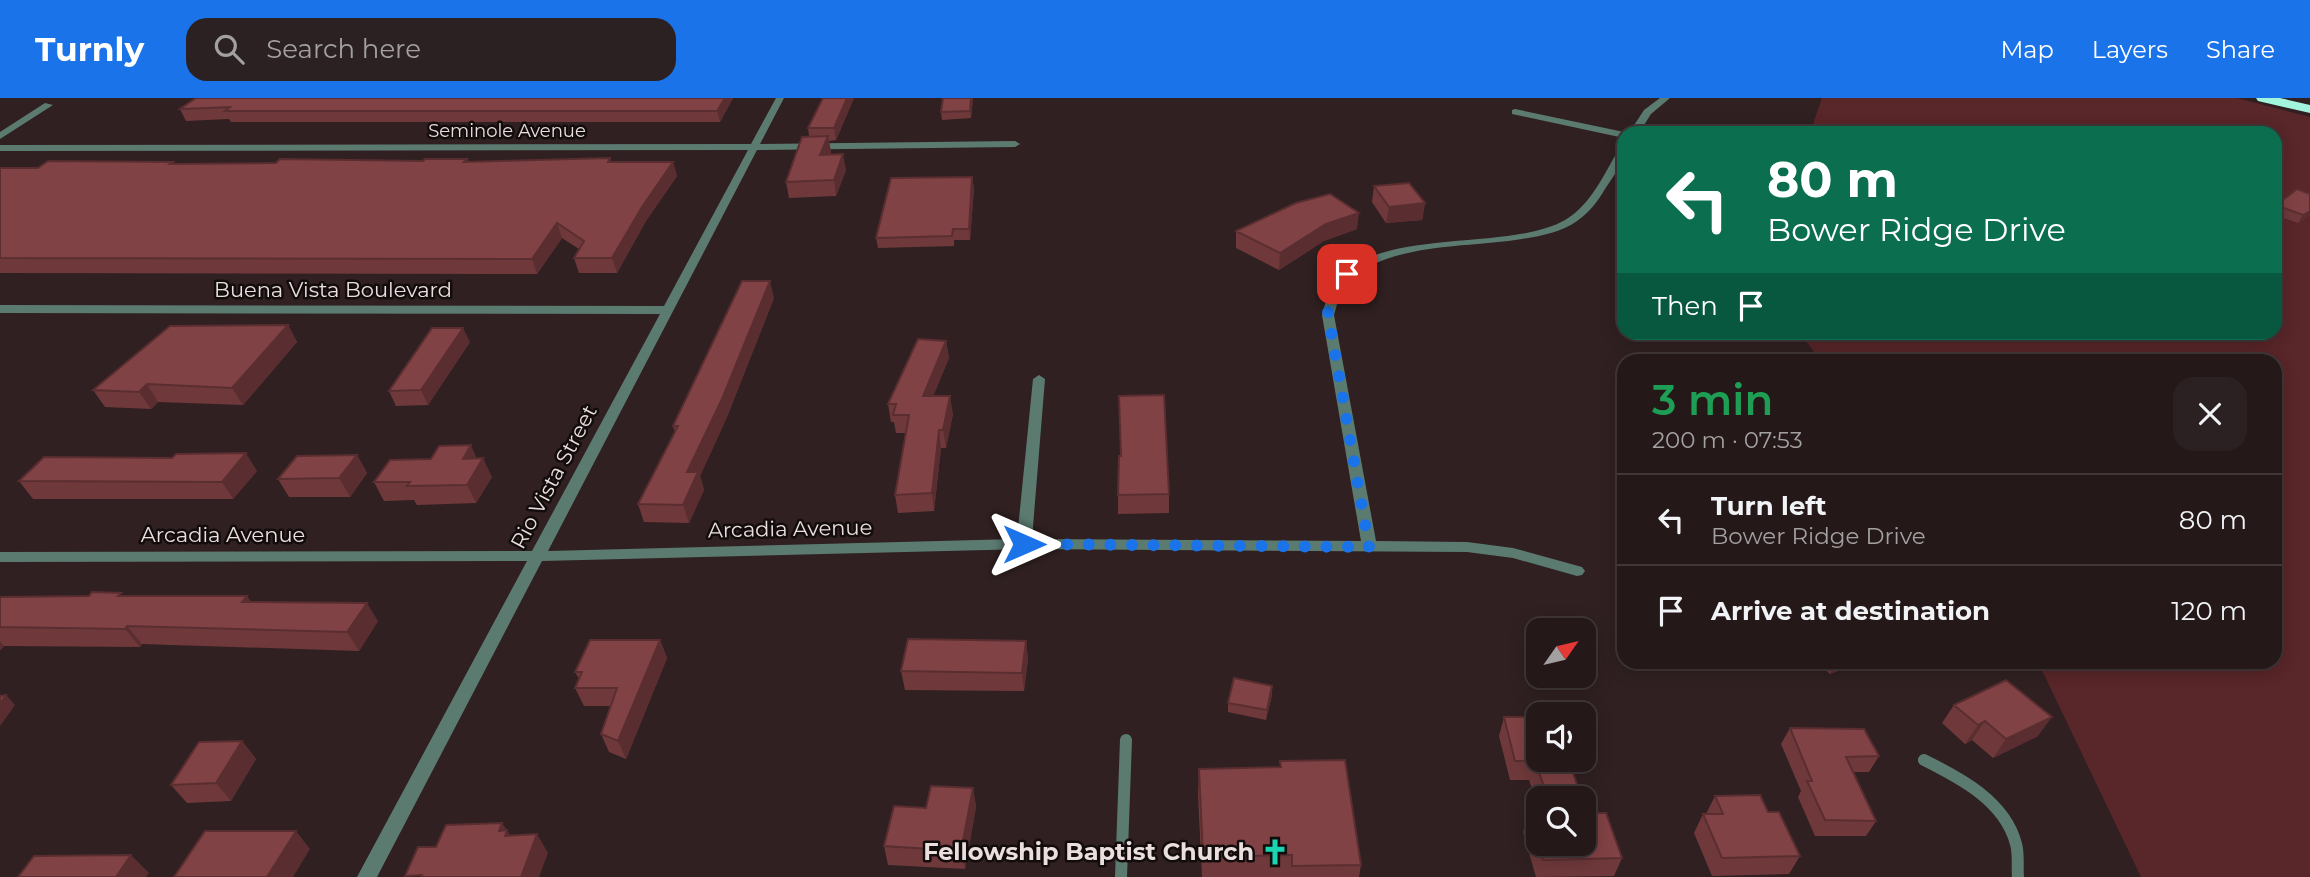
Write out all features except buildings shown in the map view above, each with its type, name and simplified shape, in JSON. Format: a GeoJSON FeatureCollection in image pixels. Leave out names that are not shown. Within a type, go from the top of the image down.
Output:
{"type":"FeatureCollection","features":[{"type":"Feature","properties":{"kind":"highway"},"geometry":{"type":"LineString","coordinates":[[2263,98],[2310,109]]}},
{"type":"Feature","properties":{"kind":"street","name":"Rio Vista Street"},"geometry":{"type":"LineString","coordinates":[[367,877],[780,98]]}},
{"type":"Feature","properties":{"kind":"street"},"geometry":{"type":"LineString","coordinates":[[1638,126],[1647,112],[1666,98]]}},
{"type":"Feature","properties":{"kind":"street"},"geometry":{"type":"LineString","coordinates":[[0,136],[48,105]]}},
{"type":"Feature","properties":{"kind":"street"},"geometry":{"type":"LineString","coordinates":[[1516,112],[1617,134]]}},
{"type":"Feature","properties":{"kind":"street","name":"Seminole Avenue"},"geometry":{"type":"LineString","coordinates":[[0,148],[1015,144]]}},
{"type":"Feature","properties":{"kind":"street"},"geometry":{"type":"LineString","coordinates":[[1369,547],[1328,314],[1329,301],[1335,288],[1347,274],[1383,256],[1405,250],[1528,236],[1564,226],[1587,207],[1617,160]]}},
{"type":"Feature","properties":{"kind":"street","name":"Buena Vista Boulevard"},"geometry":{"type":"LineString","coordinates":[[0,309],[666,310]]}},
{"type":"Feature","properties":{"kind":"street"},"geometry":{"type":"LineString","coordinates":[[1024,544],[1040,379]]}},
{"type":"Feature","properties":{"kind":"street","name":"Arcadia Avenue"},"geometry":{"type":"LineString","coordinates":[[0,557],[536,556],[1024,544],[1488,548],[1577,571]]}},
{"type":"Feature","properties":{"kind":"lane"},"geometry":{"type":"LineString","coordinates":[[1121,877],[1126,740]]}},
{"type":"Feature","properties":{"kind":"lane"},"geometry":{"type":"LineString","coordinates":[[1924,760],[1953,774],[1980,793],[2002,817],[2015,842],[2018,877]]}},
{"type":"Feature","properties":{"kind":"shaded area"},"geometry":{"type":"Polygon","coordinates":[[[1822,98],[2237,98],[2310,117],[2310,877],[2141,877],[2041,669],[2282,669],[2282,354],[1816,354],[1805,340],[2282,340],[2282,126],[1812,126],[1822,98]]]}},
{"type":"Feature","properties":{"kind":"place","name":"Fellowship Baptist Church"},"geometry":{"type":"Point","coordinates":[1275,852]}},
{"type":"Feature","properties":{"kind":"route"},"geometry":{"type":"LineString","coordinates":[[1024,544],[1369,547],[1328,314],[1329,301],[1335,288],[1347,274]]}}]}
